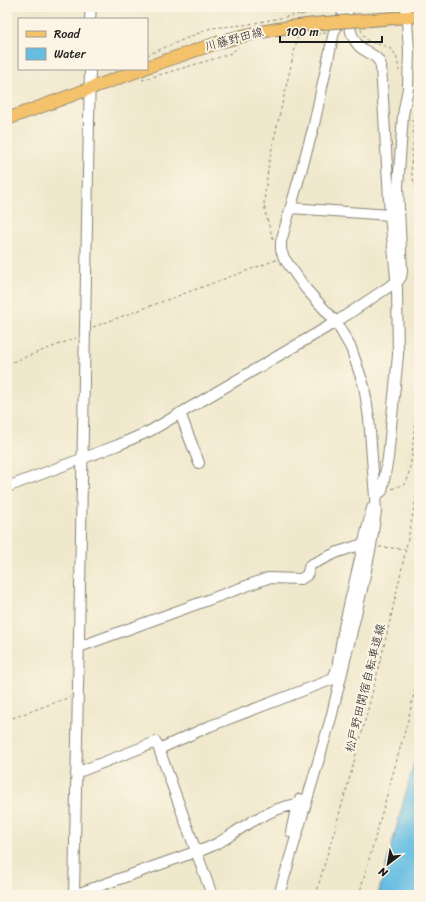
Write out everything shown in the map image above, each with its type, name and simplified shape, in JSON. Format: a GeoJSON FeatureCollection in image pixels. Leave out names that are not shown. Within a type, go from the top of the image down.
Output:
{"type":"FeatureCollection","features":[{"type":"Feature","properties":{"kind":"main road","name":"川藤野田線"},"geometry":{"type":"LineString","coordinates":[[148,67],[223,41],[261,31],[327,22],[366,23],[412,14]]}},
{"type":"Feature","properties":{"kind":"main road"},"geometry":{"type":"LineString","coordinates":[[7,119],[140,70]]}},
{"type":"Feature","properties":{"kind":"street"},"geometry":{"type":"LineString","coordinates":[[90,18],[91,7]]}},
{"type":"Feature","properties":{"kind":"street"},"geometry":{"type":"LineString","coordinates":[[159,749],[210,726],[332,679],[338,662],[344,627],[367,545],[376,520],[378,496],[388,458],[398,355],[397,289],[390,215],[381,66],[379,60],[358,45],[354,39],[350,29],[347,7]]}},
{"type":"Feature","properties":{"kind":"street"},"geometry":{"type":"LineString","coordinates":[[347,7],[334,32],[313,129],[281,242],[281,250],[284,258],[302,283],[336,322],[351,348],[364,386],[373,475],[378,496]]}},
{"type":"Feature","properties":{"kind":"street"},"geometry":{"type":"LineString","coordinates":[[7,487],[130,441],[336,322],[402,277],[398,187],[403,115],[408,88],[412,14]]}},
{"type":"Feature","properties":{"kind":"street"},"geometry":{"type":"LineString","coordinates":[[334,32],[350,29]]}},
{"type":"Feature","properties":{"kind":"street"},"geometry":{"type":"LineString","coordinates":[[90,70],[74,895],[195,852],[208,849],[260,817],[290,805],[297,804]]}},
{"type":"Feature","properties":{"kind":"street"},"geometry":{"type":"LineString","coordinates":[[291,208],[390,215]]}},
{"type":"Feature","properties":{"kind":"street"},"geometry":{"type":"LineString","coordinates":[[180,413],[199,463]]}},
{"type":"Feature","properties":{"kind":"street"},"geometry":{"type":"LineString","coordinates":[[79,647],[268,578],[305,578],[310,565],[338,552],[367,545]]}},
{"type":"Feature","properties":{"kind":"street"},"geometry":{"type":"LineString","coordinates":[[279,895],[331,718],[348,647],[367,545]]}},
{"type":"Feature","properties":{"kind":"street"},"geometry":{"type":"LineString","coordinates":[[338,662],[348,647]]}},
{"type":"Feature","properties":{"kind":"street"},"geometry":{"type":"LineString","coordinates":[[76,772],[156,742],[212,895]]}},
{"type":"Feature","properties":{"kind":"street"},"geometry":{"type":"LineString","coordinates":[[290,855],[291,834],[297,804],[312,783]]}},
{"type":"Feature","properties":{"kind":"path"},"geometry":{"type":"LineString","coordinates":[[301,19],[303,7]]}},
{"type":"Feature","properties":{"kind":"path"},"geometry":{"type":"LineString","coordinates":[[366,23],[363,36],[370,42],[389,48],[394,52],[400,72]]}},
{"type":"Feature","properties":{"kind":"path"},"geometry":{"type":"LineString","coordinates":[[275,243],[266,216],[264,202],[269,161],[299,31]]}},
{"type":"Feature","properties":{"kind":"path"},"geometry":{"type":"LineString","coordinates":[[313,34],[334,32]]}},
{"type":"Feature","properties":{"kind":"path"},"geometry":{"type":"LineString","coordinates":[[139,81],[217,58],[231,53],[240,47]]}},
{"type":"Feature","properties":{"kind":"path"},"geometry":{"type":"LineString","coordinates":[[416,91],[419,162]]}},
{"type":"Feature","properties":{"kind":"path"},"geometry":{"type":"LineString","coordinates":[[410,114],[414,127],[411,161],[412,174],[419,192]]}},
{"type":"Feature","properties":{"kind":"path"},"geometry":{"type":"LineString","coordinates":[[7,364],[85,332],[284,258]]}},
{"type":"Feature","properties":{"kind":"path"},"geometry":{"type":"LineString","coordinates":[[378,496],[406,483],[412,456],[415,418],[419,418]]}},
{"type":"Feature","properties":{"kind":"path","name":"松戸野田関宿自転車道線"},"geometry":{"type":"LineString","coordinates":[[316,895],[355,760],[386,642],[419,482]]}},
{"type":"Feature","properties":{"kind":"path"},"geometry":{"type":"LineString","coordinates":[[367,545],[406,549]]}},
{"type":"Feature","properties":{"kind":"path"},"geometry":{"type":"LineString","coordinates":[[359,895],[408,720],[419,672]]}},
{"type":"Feature","properties":{"kind":"path"},"geometry":{"type":"LineString","coordinates":[[7,720],[78,694]]}},
{"type":"Feature","properties":{"kind":"water"},"geometry":{"type":"Polygon","coordinates":[[[419,745],[419,895],[378,895],[419,745]]]}}]}
